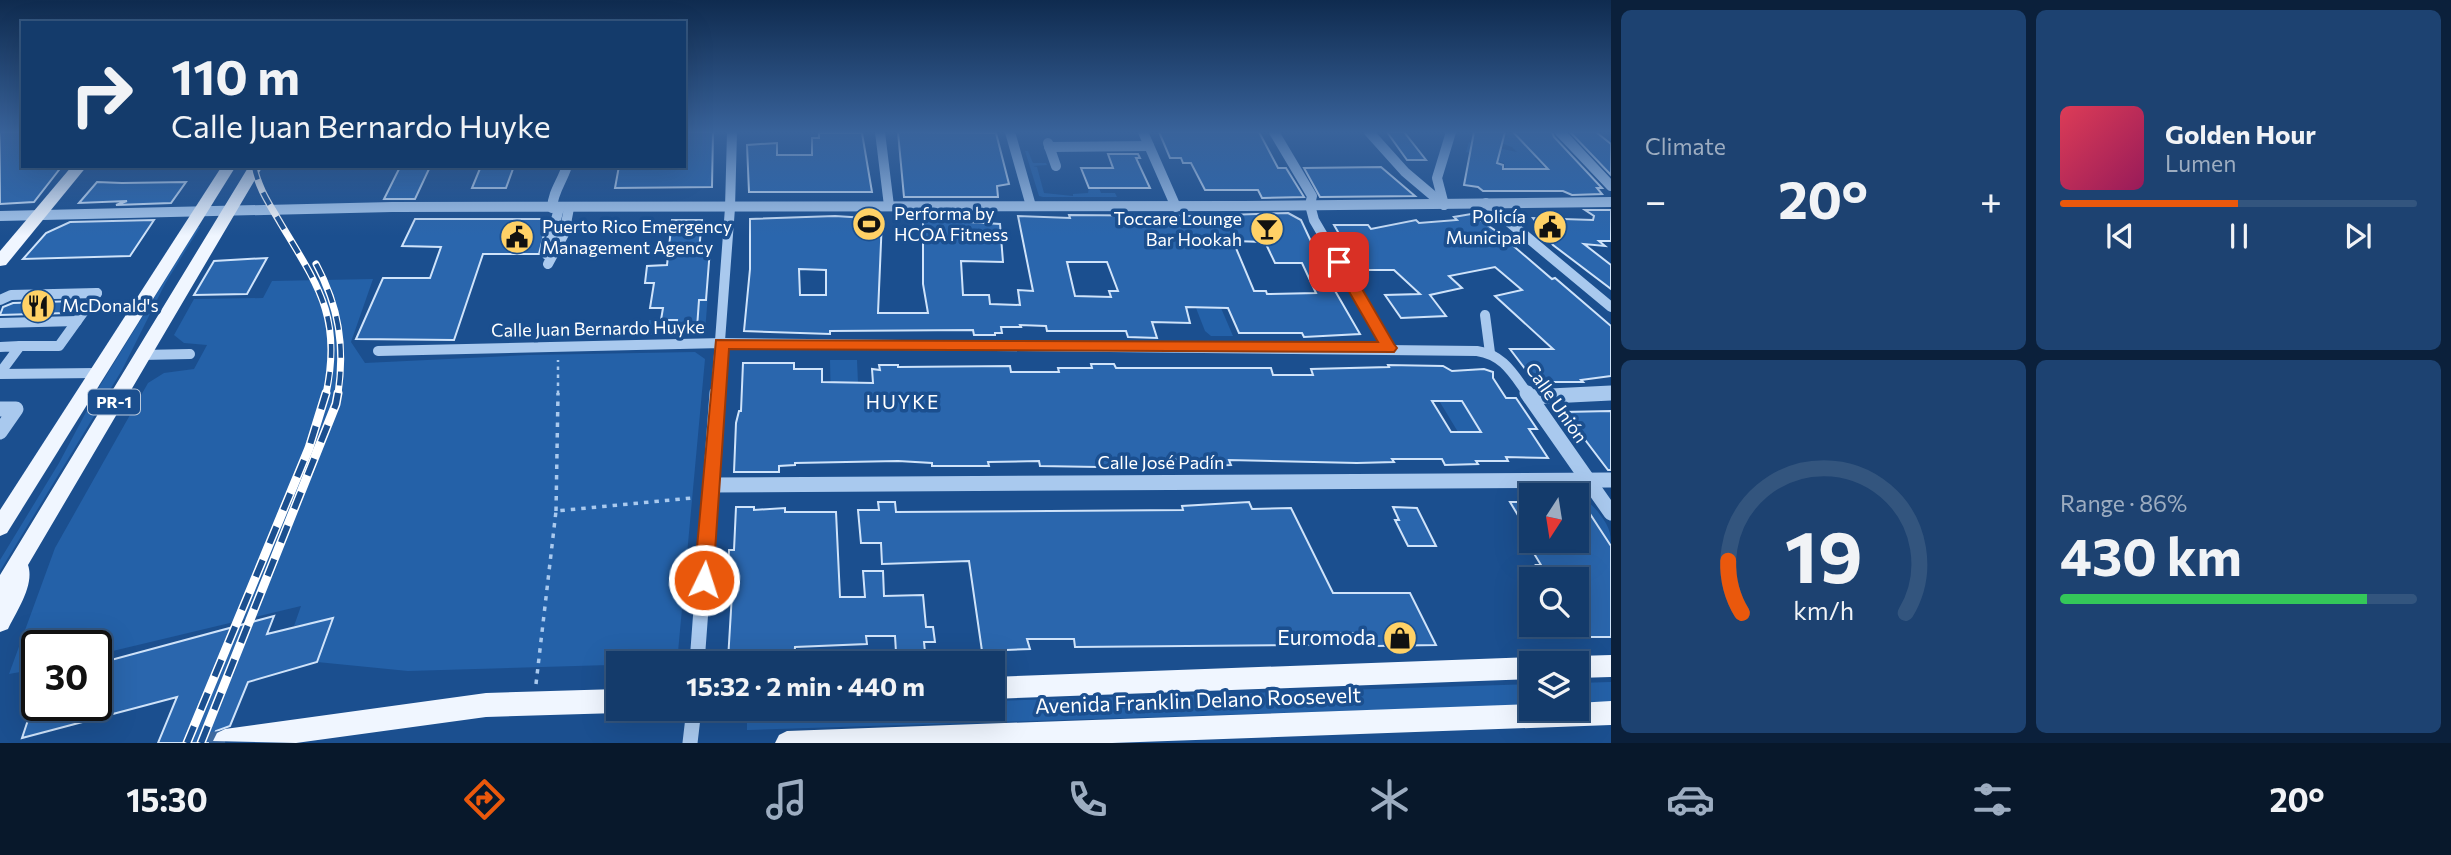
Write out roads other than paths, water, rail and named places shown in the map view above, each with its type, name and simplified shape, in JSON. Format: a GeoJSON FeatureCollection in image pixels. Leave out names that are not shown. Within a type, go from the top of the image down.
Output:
{"type":"FeatureCollection","features":[{"type":"Feature","properties":{"kind":"main road"},"geometry":{"type":"LineString","coordinates":[[0,261],[78,168]]}},
{"type":"Feature","properties":{"kind":"main road","name":"PR-1"},"geometry":{"type":"LineString","coordinates":[[0,527],[228,168]]}},
{"type":"Feature","properties":{"kind":"main road","name":"PR-1"},"geometry":{"type":"LineString","coordinates":[[0,594],[255,168]]}},
{"type":"Feature","properties":{"kind":"main road"},"geometry":{"type":"LineString","coordinates":[[0,622],[16,590],[23,556]]}},
{"type":"Feature","properties":{"kind":"main road"},"geometry":{"type":"LineString","coordinates":[[1589,667],[1611,666]]}},
{"type":"Feature","properties":{"kind":"main road","name":"Avenida Franklin Delano Roosevelt"},"geometry":{"type":"LineString","coordinates":[[1005,688],[1519,668]]}},
{"type":"Feature","properties":{"kind":"main road"},"geometry":{"type":"LineString","coordinates":[[225,741],[434,711],[533,703],[606,701]]}},
{"type":"Feature","properties":{"kind":"main road","name":"Avenida Franklin Delano Roosevelt"},"geometry":{"type":"LineString","coordinates":[[788,743],[1611,713]]}},
{"type":"Feature","properties":{"kind":"street"},"geometry":{"type":"LineString","coordinates":[[698,651],[722,344],[731,167]]}},
{"type":"Feature","properties":{"kind":"street"},"geometry":{"type":"LineString","coordinates":[[884,167],[889,206]]}},
{"type":"Feature","properties":{"kind":"street"},"geometry":{"type":"LineString","coordinates":[[1020,167],[1031,206]]}},
{"type":"Feature","properties":{"kind":"street"},"geometry":{"type":"LineString","coordinates":[[1158,167],[1176,207]]}},
{"type":"Feature","properties":{"kind":"street"},"geometry":{"type":"LineString","coordinates":[[1295,167],[1312,196],[1310,205],[1314,220],[1389,348]]}},
{"type":"Feature","properties":{"kind":"street"},"geometry":{"type":"LineString","coordinates":[[1400,167],[1444,205]]}},
{"type":"Feature","properties":{"kind":"street"},"geometry":{"type":"LineString","coordinates":[[1440,167],[1437,178],[1444,205]]}},
{"type":"Feature","properties":{"kind":"street"},"geometry":{"type":"LineString","coordinates":[[1593,167],[1611,186]]}},
{"type":"Feature","properties":{"kind":"street"},"geometry":{"type":"LineString","coordinates":[[559,208],[561,192],[558,187],[566,168]]}},
{"type":"Feature","properties":{"kind":"street"},"geometry":{"type":"LineString","coordinates":[[0,216],[198,211],[889,206],[1176,207],[1611,202]]}},
{"type":"Feature","properties":{"kind":"street"},"geometry":{"type":"LineString","coordinates":[[1486,203],[1611,307]]}},
{"type":"Feature","properties":{"kind":"street"},"geometry":{"type":"LineString","coordinates":[[0,300],[11,295],[97,293],[58,346],[0,347]]}},
{"type":"Feature","properties":{"kind":"street"},"geometry":{"type":"LineString","coordinates":[[1485,315],[1490,353]]}},
{"type":"Feature","properties":{"kind":"street"},"geometry":{"type":"LineString","coordinates":[[0,323],[77,321]]}},
{"type":"Feature","properties":{"kind":"street","name":"Calle Juan Bernardo Huyke"},"geometry":{"type":"LineString","coordinates":[[378,351],[722,344],[1389,348],[1490,353]]}},
{"type":"Feature","properties":{"kind":"street"},"geometry":{"type":"LineString","coordinates":[[0,374],[20,346]]}},
{"type":"Feature","properties":{"kind":"street","name":"Calle Unión"},"geometry":{"type":"LineString","coordinates":[[1490,353],[1506,363],[1611,513]]}},
{"type":"Feature","properties":{"kind":"street"},"geometry":{"type":"LineString","coordinates":[[142,355],[190,354]]}},
{"type":"Feature","properties":{"kind":"street"},"geometry":{"type":"LineString","coordinates":[[0,374],[97,373]]}},
{"type":"Feature","properties":{"kind":"street"},"geometry":{"type":"LineString","coordinates":[[1530,397],[1611,393]]}},
{"type":"Feature","properties":{"kind":"street"},"geometry":{"type":"LineString","coordinates":[[0,409],[16,409],[0,432]]}},
{"type":"Feature","properties":{"kind":"street","name":"Calle José Padín"},"geometry":{"type":"LineString","coordinates":[[710,491],[1611,480]]}},
{"type":"Feature","properties":{"kind":"street"},"geometry":{"type":"LineString","coordinates":[[690,743],[693,721]]}},
{"type":"Feature","properties":{"kind":"tunnel"},"geometry":{"type":"LineString","coordinates":[[209,743],[225,741]]}},
{"type":"Feature","properties":{"kind":"railway"},"geometry":{"type":"LineString","coordinates":[[254,168],[265,196],[306,266],[324,304],[331,344],[326,394]]}},
{"type":"Feature","properties":{"kind":"railway"},"geometry":{"type":"LineString","coordinates":[[316,264],[330,296],[338,327],[341,359],[338,394]]}},
{"type":"Feature","properties":{"kind":"railway"},"geometry":{"type":"LineString","coordinates":[[187,743],[309,448],[326,393]]}},
{"type":"Feature","properties":{"kind":"railway"},"geometry":{"type":"LineString","coordinates":[[201,743],[336,404],[338,393]]}},
{"type":"Feature","properties":{"kind":"place","name":"Performa by HCOA Fitness"},"geometry":{"type":"Point","coordinates":[869,224]}},
{"type":"Feature","properties":{"kind":"place","name":"Policía Municipal"},"geometry":{"type":"Point","coordinates":[1550,227]}},
{"type":"Feature","properties":{"kind":"place","name":"Toccare Lounge Bar Hookah"},"geometry":{"type":"Point","coordinates":[1267,229]}},
{"type":"Feature","properties":{"kind":"place","name":"Puerto Rico Emergency Management Agency"},"geometry":{"type":"Point","coordinates":[517,237]}},
{"type":"Feature","properties":{"kind":"place","name":"McDonald's"},"geometry":{"type":"Point","coordinates":[38,306]}},
{"type":"Feature","properties":{"kind":"place","name":"Euromoda"},"geometry":{"type":"Point","coordinates":[1400,638]}},
{"type":"Feature","properties":{"kind":"district","name":"HUYKE"},"geometry":{"type":"Point","coordinates":[903,402]}}]}
